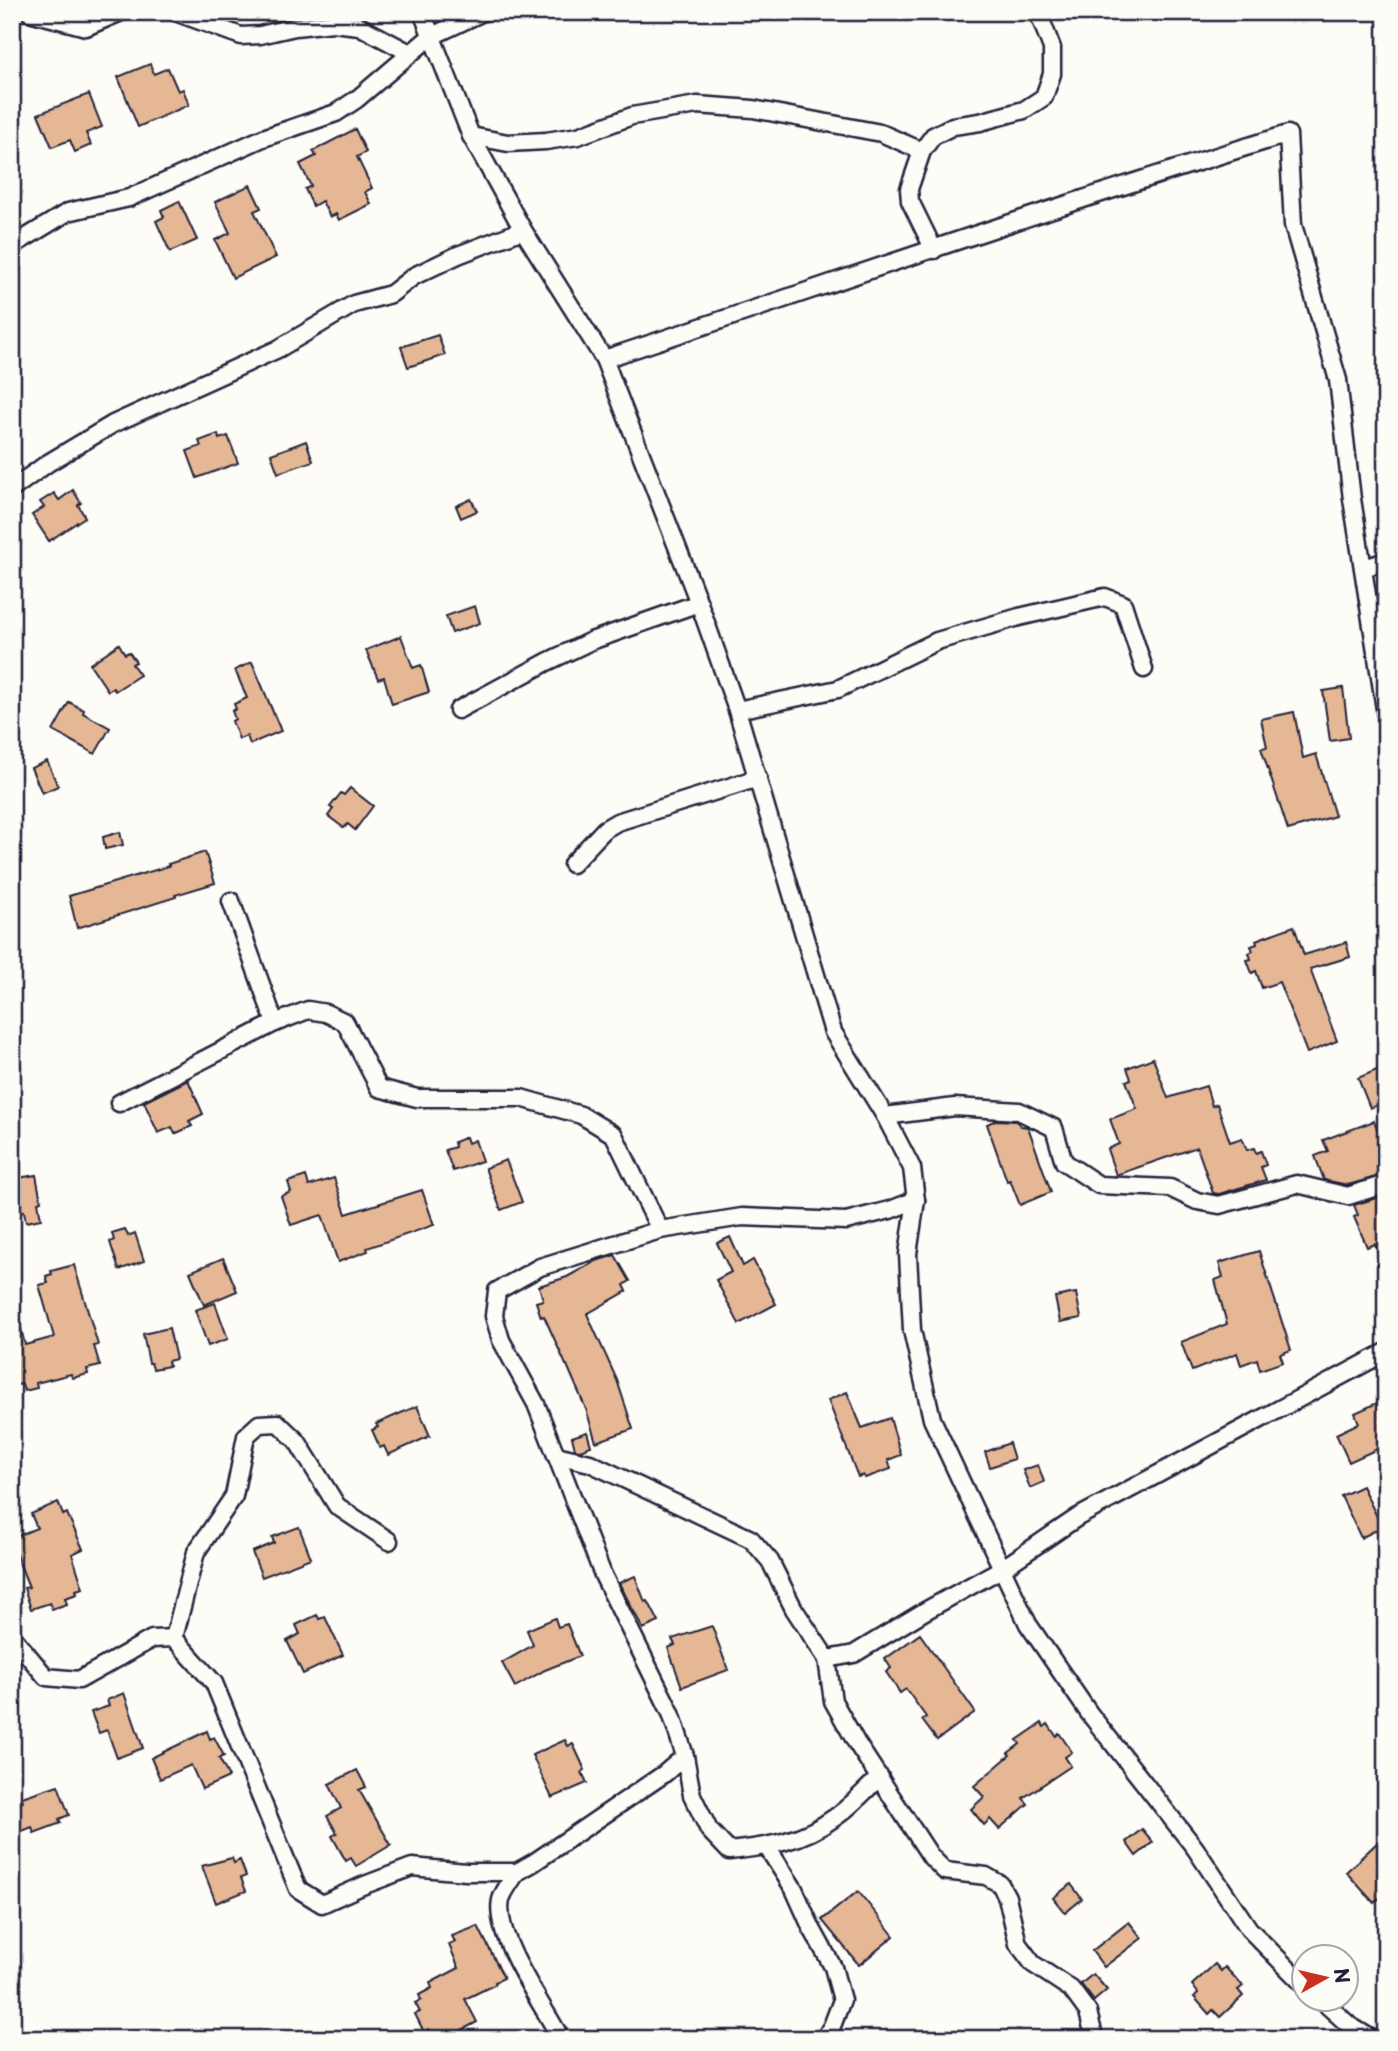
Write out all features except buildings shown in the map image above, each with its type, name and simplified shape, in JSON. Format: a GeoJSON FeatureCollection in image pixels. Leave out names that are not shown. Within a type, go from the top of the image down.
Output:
{"type":"FeatureCollection","features":[{"type":"Feature","properties":{"kind":"street"},"geometry":{"type":"LineString","coordinates":[[29,12],[86,27],[121,12]]}},
{"type":"Feature","properties":{"kind":"street"},"geometry":{"type":"LineString","coordinates":[[175,12],[241,36],[332,23],[359,26],[410,53]]}},
{"type":"Feature","properties":{"kind":"street"},"geometry":{"type":"LineString","coordinates":[[422,12],[471,136],[523,230],[604,359],[699,603],[737,710],[833,1032],[886,1116],[912,1168],[916,1200],[908,1254],[912,1330],[932,1419],[1028,1624],[1089,1713],[1195,1848],[1249,1929],[1290,1971]]}},
{"type":"Feature","properties":{"kind":"street"},"geometry":{"type":"LineString","coordinates":[[12,246],[68,212],[129,198],[263,138],[336,113],[357,99],[430,37],[484,12]]}},
{"type":"Feature","properties":{"kind":"street"},"geometry":{"type":"LineString","coordinates":[[934,250],[910,201],[909,189],[922,151],[933,136],[953,126],[1024,110],[1044,97],[1052,74],[1052,48],[1038,12]]}},
{"type":"Feature","properties":{"kind":"street"},"geometry":{"type":"LineString","coordinates":[[471,136],[508,143],[578,136],[632,116],[697,105],[753,109],[881,133],[922,151]]}},
{"type":"Feature","properties":{"kind":"street"},"geometry":{"type":"LineString","coordinates":[[604,359],[1123,185],[1288,134],[1293,225],[1338,380],[1352,499],[1386,715]]}},
{"type":"Feature","properties":{"kind":"street"},"geometry":{"type":"LineString","coordinates":[[12,489],[48,463],[113,424],[278,349],[354,304],[391,294],[414,276],[458,255],[523,230]]}},
{"type":"Feature","properties":{"kind":"street"},"geometry":{"type":"LineString","coordinates":[[1364,568],[1386,561]]}},
{"type":"Feature","properties":{"kind":"street"},"geometry":{"type":"LineString","coordinates":[[737,710],[838,689],[937,641],[1019,617],[1105,597],[1123,604],[1144,669]]}},
{"type":"Feature","properties":{"kind":"street"},"geometry":{"type":"LineString","coordinates":[[458,710],[591,641],[699,603]]}},
{"type":"Feature","properties":{"kind":"street"},"geometry":{"type":"LineString","coordinates":[[572,864],[605,829],[617,822],[758,778]]}},
{"type":"Feature","properties":{"kind":"street"},"geometry":{"type":"LineString","coordinates":[[231,901],[275,1023]]}},
{"type":"Feature","properties":{"kind":"street"},"geometry":{"type":"LineString","coordinates":[[119,1103],[275,1023],[308,1010],[326,1013],[345,1022],[379,1088],[417,1098],[521,1098],[581,1115],[614,1135],[660,1230]]}},
{"type":"Feature","properties":{"kind":"street"},"geometry":{"type":"LineString","coordinates":[[886,1116],[955,1107],[1019,1111],[1054,1129],[1064,1162],[1098,1185],[1170,1188],[1197,1201],[1219,1205],[1297,1184],[1348,1196],[1386,1184]]}},
{"type":"Feature","properties":{"kind":"street"},"geometry":{"type":"LineString","coordinates":[[880,1777],[835,1818],[803,1836],[767,1847],[729,1851],[709,1830],[692,1796],[685,1756],[671,1713],[603,1575],[536,1404],[501,1340],[495,1316],[497,1291],[540,1267],[660,1230],[742,1217],[846,1221],[890,1210],[916,1200]]}},
{"type":"Feature","properties":{"kind":"street"},"geometry":{"type":"LineString","coordinates":[[827,1659],[854,1654],[925,1611],[1003,1569],[1078,1517],[1386,1352]]}},
{"type":"Feature","properties":{"kind":"street"},"geometry":{"type":"LineString","coordinates":[[174,1638],[196,1552],[234,1496],[246,1436],[259,1424],[278,1423],[297,1441],[337,1506],[389,1541]]}},
{"type":"Feature","properties":{"kind":"street"},"geometry":{"type":"LineString","coordinates":[[556,1455],[590,1463],[751,1539],[770,1561],[794,1609],[827,1659],[833,1701],[856,1742],[931,1857],[945,1871],[986,1876],[1000,1884],[1007,1897],[1018,1944],[1033,1964],[1071,1989],[1077,1996],[1088,2012],[1093,2032],[1091,2039]]}},
{"type":"Feature","properties":{"kind":"street"},"geometry":{"type":"LineString","coordinates":[[12,1636],[46,1677],[79,1680],[152,1639],[174,1638]]}},
{"type":"Feature","properties":{"kind":"street"},"geometry":{"type":"LineString","coordinates":[[174,1638],[215,1683],[298,1889],[322,1904],[412,1867],[467,1872],[517,1872],[653,1782],[685,1756]]}},
{"type":"Feature","properties":{"kind":"street"},"geometry":{"type":"LineString","coordinates":[[767,1847],[794,1889],[833,1967],[842,2000],[824,2039]]}},
{"type":"Feature","properties":{"kind":"street"},"geometry":{"type":"LineString","coordinates":[[517,1872],[501,1899],[501,1922],[515,1958],[561,2039]]}},
{"type":"Feature","properties":{"kind":"street"},"geometry":{"type":"LineString","coordinates":[[1331,2012],[1349,2032],[1372,2039]]}}]}
